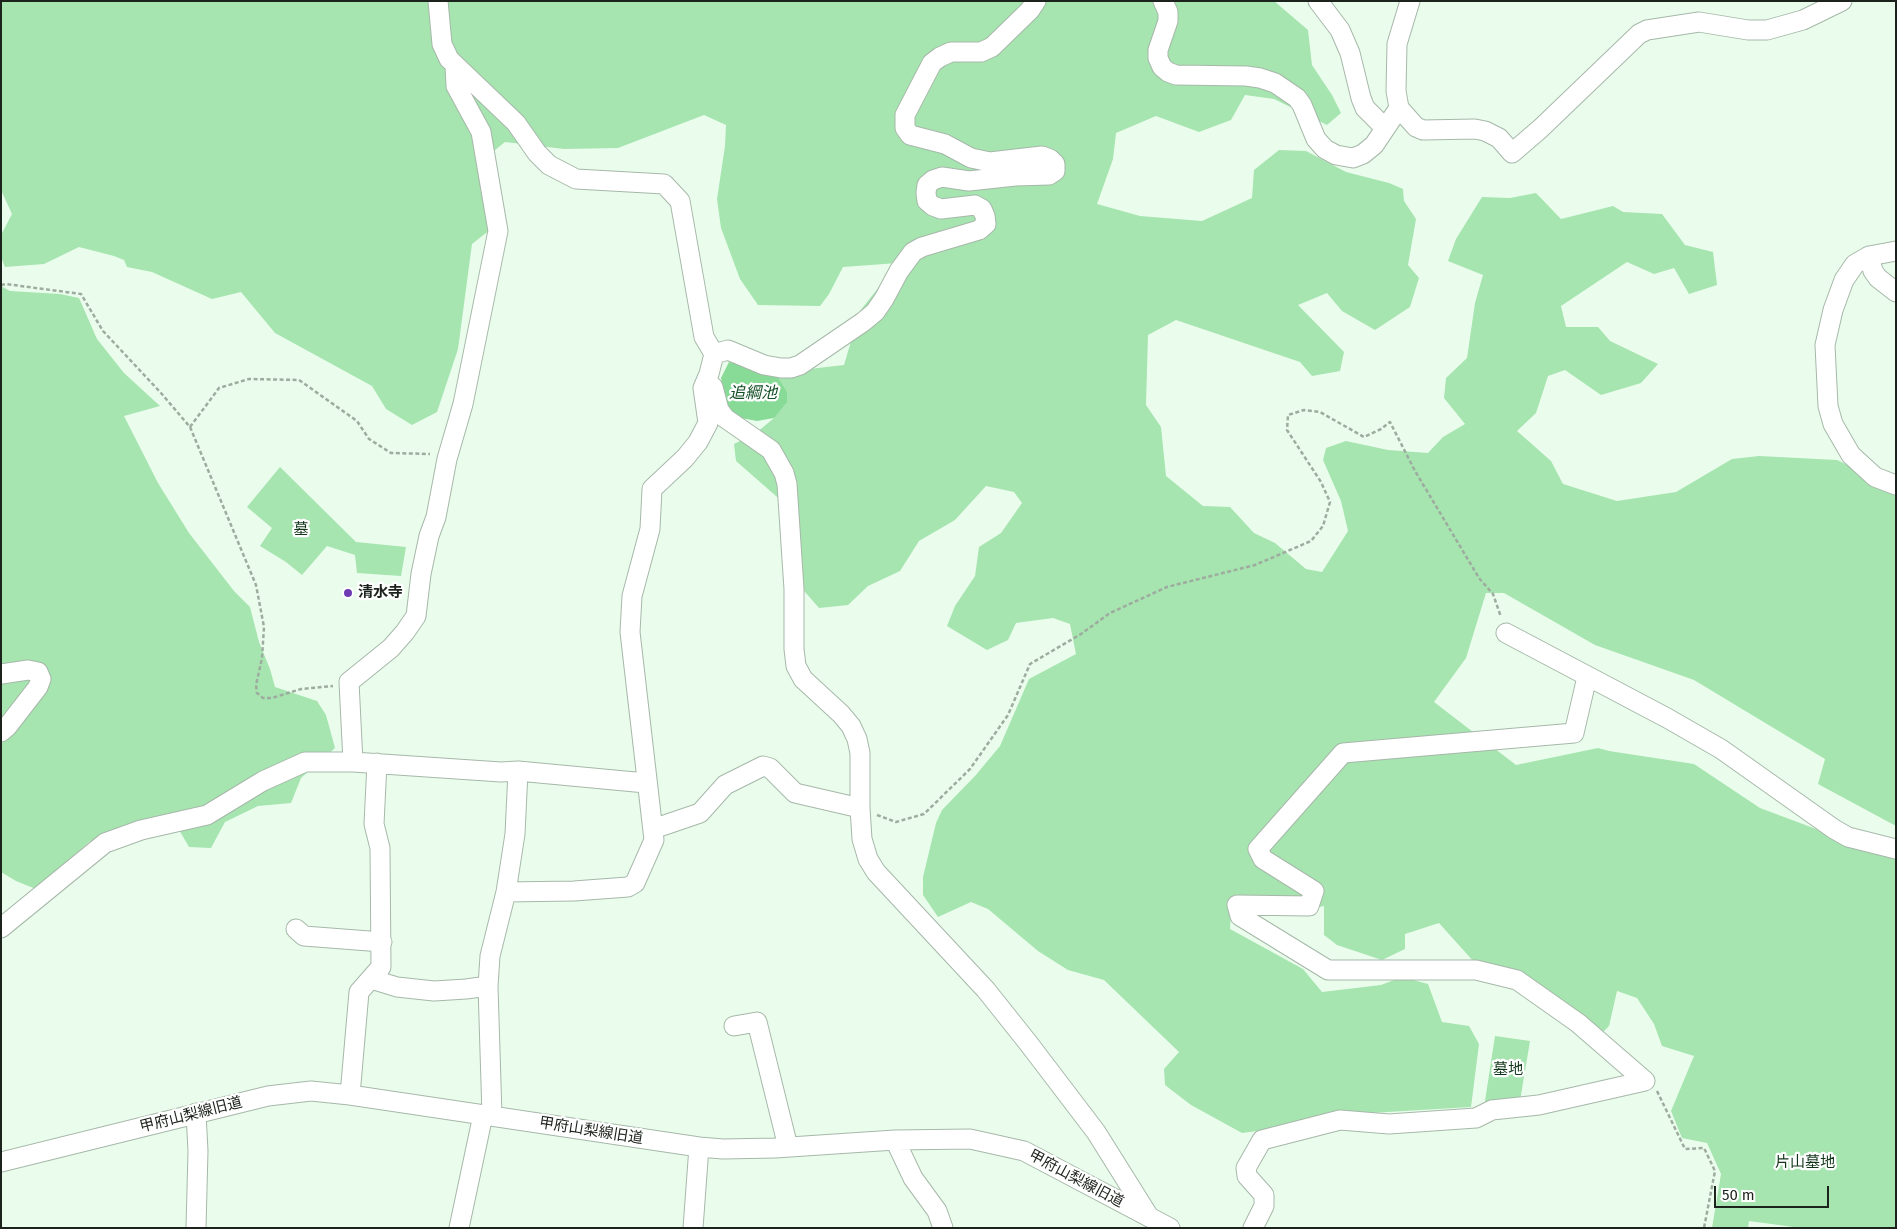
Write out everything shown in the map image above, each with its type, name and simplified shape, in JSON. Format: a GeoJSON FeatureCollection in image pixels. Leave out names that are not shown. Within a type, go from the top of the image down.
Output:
{"type":"FeatureCollection","features":[{"type":"Feature","properties":{"kind":"street"},"geometry":{"type":"LineString","coordinates":[[438,1],[442,44],[449,59],[516,123],[549,165],[576,179],[664,184],[680,201],[704,337],[714,354],[703,388],[708,423],[698,442],[685,458],[652,489],[650,529],[632,596],[630,632],[654,840],[635,883],[628,887],[574,891],[506,892]]}},
{"type":"Feature","properties":{"kind":"street"},"geometry":{"type":"LineString","coordinates":[[714,354],[728,350],[764,365],[780,368],[800,366],[875,312],[899,271],[913,252],[922,247],[979,230],[986,224],[986,216],[982,209],[975,205],[941,209],[933,206],[928,200],[926,193],[927,185],[933,180],[942,177],[969,181],[1015,176],[1049,175],[1055,171],[1055,164],[1050,159],[1042,156],[990,162],[971,158],[945,144],[910,135],[905,128],[905,115],[932,63],[951,52],[981,52],[992,47],[1030,10],[1036,1]]}},
{"type":"Feature","properties":{"kind":"street"},"geometry":{"type":"LineString","coordinates":[[1163,1],[1168,12],[1168,21],[1158,50],[1158,58],[1162,67],[1176,75],[1246,76],[1260,78],[1275,84],[1297,98],[1316,139],[1325,149],[1346,158],[1353,158],[1363,154],[1374,145],[1399,108]]}},
{"type":"Feature","properties":{"kind":"street"},"geometry":{"type":"LineString","coordinates":[[1318,1],[1340,30],[1350,53],[1365,108],[1385,128]]}},
{"type":"Feature","properties":{"kind":"street"},"geometry":{"type":"LineString","coordinates":[[1410,1],[1397,44],[1396,91],[1399,108],[1416,127],[1423,130],[1475,129],[1485,131],[1498,138],[1512,153],[1540,129],[1639,34],[1647,30],[1699,22],[1748,30],[1767,30],[1803,20],[1842,1]]}},
{"type":"Feature","properties":{"kind":"street"},"geometry":{"type":"LineString","coordinates":[[353,762],[349,682],[391,648],[416,616],[421,574],[429,536],[436,517],[447,459],[465,396],[498,231],[481,132],[456,86],[455,65]]}},
{"type":"Feature","properties":{"kind":"street"},"geometry":{"type":"LineString","coordinates":[[1896,252],[1868,256],[1855,264],[1844,280],[1833,310],[1825,345],[1828,406],[1834,424],[1851,455],[1875,476],[1896,484]]}},
{"type":"Feature","properties":{"kind":"street"},"geometry":{"type":"LineString","coordinates":[[1868,256],[1873,271],[1878,278],[1896,292]]}},
{"type":"Feature","properties":{"kind":"street"},"geometry":{"type":"LineString","coordinates":[[709,374],[719,410],[726,418],[771,450],[784,473],[787,484],[794,589],[794,649],[796,666],[802,679],[841,714],[851,726],[857,739],[860,753],[862,839],[868,860],[876,872],[986,990],[1029,1044],[1096,1132],[1148,1215]]}},
{"type":"Feature","properties":{"kind":"street"},"geometry":{"type":"LineString","coordinates":[[708,423],[732,433],[740,428]]}},
{"type":"Feature","properties":{"kind":"street"},"geometry":{"type":"LineString","coordinates":[[1506,633],[1667,718],[1721,749],[1848,837],[1896,849]]}},
{"type":"Feature","properties":{"kind":"street"},"geometry":{"type":"LineString","coordinates":[[1,674],[28,670],[38,672],[41,679],[38,686],[1,732]]}},
{"type":"Feature","properties":{"kind":"street"},"geometry":{"type":"LineString","coordinates":[[1587,677],[1574,733],[1343,754],[1258,849],[1263,859],[1314,891],[1309,906],[1237,905],[1240,916],[1328,970],[1476,970],[1517,980],[1578,1023],[1645,1080]]}},
{"type":"Feature","properties":{"kind":"street"},"geometry":{"type":"LineString","coordinates":[[1,928],[105,843],[141,830],[207,815],[263,781],[305,762],[377,763],[500,772],[518,771],[646,782]]}},
{"type":"Feature","properties":{"kind":"street"},"geometry":{"type":"LineString","coordinates":[[350,1095],[359,992],[381,967],[380,848],[374,824],[377,763]]}},
{"type":"Feature","properties":{"kind":"street"},"geometry":{"type":"LineString","coordinates":[[653,829],[700,813],[725,785],[763,766],[770,768],[795,793],[860,808]]}},
{"type":"Feature","properties":{"kind":"street"},"geometry":{"type":"LineString","coordinates":[[459,1228],[488,1116],[488,986],[490,956],[506,892],[515,834],[518,771]]}},
{"type":"Feature","properties":{"kind":"street"},"geometry":{"type":"LineString","coordinates":[[296,928],[304,936],[382,942]]}},
{"type":"Feature","properties":{"kind":"street"},"geometry":{"type":"LineString","coordinates":[[371,979],[397,987],[434,991],[488,986]]}},
{"type":"Feature","properties":{"kind":"street"},"geometry":{"type":"LineString","coordinates":[[734,1026],[757,1022],[788,1147]]}},
{"type":"Feature","properties":{"kind":"street"},"geometry":{"type":"LineString","coordinates":[[1253,1228],[1264,1206],[1264,1195],[1247,1176],[1246,1168],[1262,1140],[1340,1120],[1390,1124],[1476,1118],[1492,1110],[1539,1104],[1645,1080]]}},
{"type":"Feature","properties":{"kind":"street","name":"甲府山梨線旧道"},"geometry":{"type":"LineString","coordinates":[[1,1162],[196,1113],[289,1092],[311,1091],[723,1149],[957,1138],[1024,1151],[1170,1228]]}},
{"type":"Feature","properties":{"kind":"street"},"geometry":{"type":"LineString","coordinates":[[196,1113],[198,1151],[196,1228]]}},
{"type":"Feature","properties":{"kind":"street"},"geometry":{"type":"LineString","coordinates":[[895,1140],[913,1178],[937,1211],[944,1228]]}},
{"type":"Feature","properties":{"kind":"street"},"geometry":{"type":"LineString","coordinates":[[693,1228],[699,1147]]}},
{"type":"Feature","properties":{"kind":"path"},"geometry":{"type":"LineString","coordinates":[[1,285],[6,284],[81,294],[103,331],[162,393],[190,427],[256,585],[264,627],[262,658],[256,685],[257,693],[263,698],[272,698],[301,689],[327,687],[349,682]]}},
{"type":"Feature","properties":{"kind":"path"},"geometry":{"type":"LineString","coordinates":[[190,427],[219,388],[249,379],[298,380],[358,421],[369,439],[391,453],[429,454],[447,459]]}},
{"type":"Feature","properties":{"kind":"path"},"geometry":{"type":"LineString","coordinates":[[860,808],[896,822],[924,814],[970,769],[1008,715],[1030,664],[1081,634],[1110,613],[1167,587],[1255,566],[1311,541],[1323,526],[1330,502],[1321,482],[1287,430],[1288,415],[1304,410],[1320,412],[1364,437],[1381,429],[1390,422],[1415,471],[1474,570],[1493,594],[1506,633]]}},
{"type":"Feature","properties":{"kind":"path"},"geometry":{"type":"LineString","coordinates":[[1645,1080],[1657,1092],[1685,1149],[1704,1148],[1715,1171],[1704,1228]]}},
{"type":"Feature","properties":{"kind":"green space","name":"片山墓地"},"geometry":{"type":"Polygon","coordinates":[[[1,1],[1274,1],[1308,30],[1312,65],[1332,95],[1341,113],[1327,125],[1274,99],[1245,95],[1231,120],[1199,132],[1156,116],[1116,133],[1113,159],[1097,204],[1140,216],[1202,221],[1252,198],[1254,170],[1279,150],[1306,151],[1346,172],[1389,183],[1403,189],[1404,201],[1416,219],[1408,265],[1419,278],[1410,307],[1375,330],[1342,311],[1327,293],[1298,305],[1344,352],[1340,371],[1312,376],[1300,362],[1176,320],[1148,335],[1146,405],[1161,427],[1166,476],[1203,506],[1230,507],[1254,533],[1275,543],[1306,569],[1322,572],[1348,531],[1341,501],[1323,460],[1326,448],[1346,441],[1388,450],[1428,453],[1443,437],[1465,424],[1444,398],[1446,378],[1467,358],[1475,303],[1483,275],[1448,261],[1456,239],[1482,197],[1510,198],[1536,193],[1561,219],[1613,206],[1623,212],[1662,214],[1685,245],[1713,252],[1717,285],[1689,294],[1674,268],[1654,274],[1627,262],[1561,306],[1566,327],[1598,327],[1610,341],[1658,364],[1641,383],[1601,395],[1565,370],[1548,376],[1536,413],[1517,431],[1551,461],[1563,484],[1617,501],[1676,492],[1732,459],[1759,456],[1837,460],[1896,488],[1896,826],[1818,784],[1825,759],[1694,680],[1595,645],[1504,593],[1486,593],[1466,658],[1434,702],[1516,765],[1598,748],[1694,764],[1760,808],[1896,859],[1896,1228],[1801,1228],[1749,1221],[1748,1228],[1712,1228],[1721,1174],[1707,1143],[1682,1138],[1671,1111],[1694,1056],[1662,1046],[1654,1024],[1637,998],[1617,991],[1609,1026],[1599,1036],[1474,962],[1439,923],[1405,934],[1405,949],[1382,960],[1337,945],[1324,935],[1324,906],[1282,916],[1231,913],[1230,929],[1303,969],[1322,992],[1381,985],[1402,977],[1428,984],[1442,1022],[1469,1026],[1479,1044],[1471,1107],[1338,1115],[1287,1127],[1242,1133],[1191,1105],[1165,1085],[1164,1069],[1179,1052],[1104,980],[1068,970],[1038,951],[988,909],[971,902],[938,917],[923,895],[923,877],[936,823],[942,810],[975,776],[1000,746],[1029,679],[1076,654],[1070,624],[1053,618],[1016,623],[1008,640],[987,650],[947,626],[955,606],[975,576],[979,547],[1001,533],[1022,503],[1014,492],[986,486],[955,520],[919,541],[900,571],[868,586],[848,605],[819,608],[799,585],[792,510],[736,461],[734,444],[756,433],[774,418],[775,373],[844,365],[860,311],[898,263],[843,267],[829,294],[820,306],[758,305],[740,279],[721,228],[717,199],[725,146],[726,125],[704,115],[618,148],[564,149],[505,142],[479,163],[495,226],[472,244],[458,349],[437,412],[412,425],[386,409],[372,386],[275,333],[241,292],[212,299],[152,272],[127,267],[124,260],[114,256],[79,247],[44,264],[5,267],[1,257],[1,235],[12,214],[1,190],[1,1]]]}},
{"type":"Feature","properties":{"kind":"green space"},"geometry":{"type":"Polygon","coordinates":[[[1,286],[10,291],[60,294],[79,298],[97,339],[124,373],[160,406],[124,416],[158,483],[189,533],[234,591],[250,607],[259,642],[275,687],[317,701],[326,715],[335,748],[301,778],[291,803],[258,806],[225,822],[211,848],[189,847],[171,816],[133,822],[89,842],[36,889],[16,881],[1,872],[1,286]]]}},
{"type":"Feature","properties":{"kind":"green space","name":"墓"},"geometry":{"type":"Polygon","coordinates":[[[280,467],[356,542],[406,547],[401,576],[357,573],[355,555],[327,546],[302,575],[286,562],[260,546],[272,528],[247,507],[280,467]]]}},
{"type":"Feature","properties":{"kind":"green space","name":"墓地"},"geometry":{"type":"Polygon","coordinates":[[[1495,1036],[1530,1041],[1520,1101],[1498,1104],[1485,1101],[1495,1036]]]}},
{"type":"Feature","properties":{"kind":"water","name":"追綱池"},"geometry":{"type":"Polygon","coordinates":[[[729,362],[775,373],[787,392],[787,402],[774,418],[757,421],[741,418],[728,411],[721,378],[729,362]]]}},
{"type":"Feature","properties":{"kind":"place","name":"清水寺"},"geometry":{"type":"Point","coordinates":[348,593]}}]}
